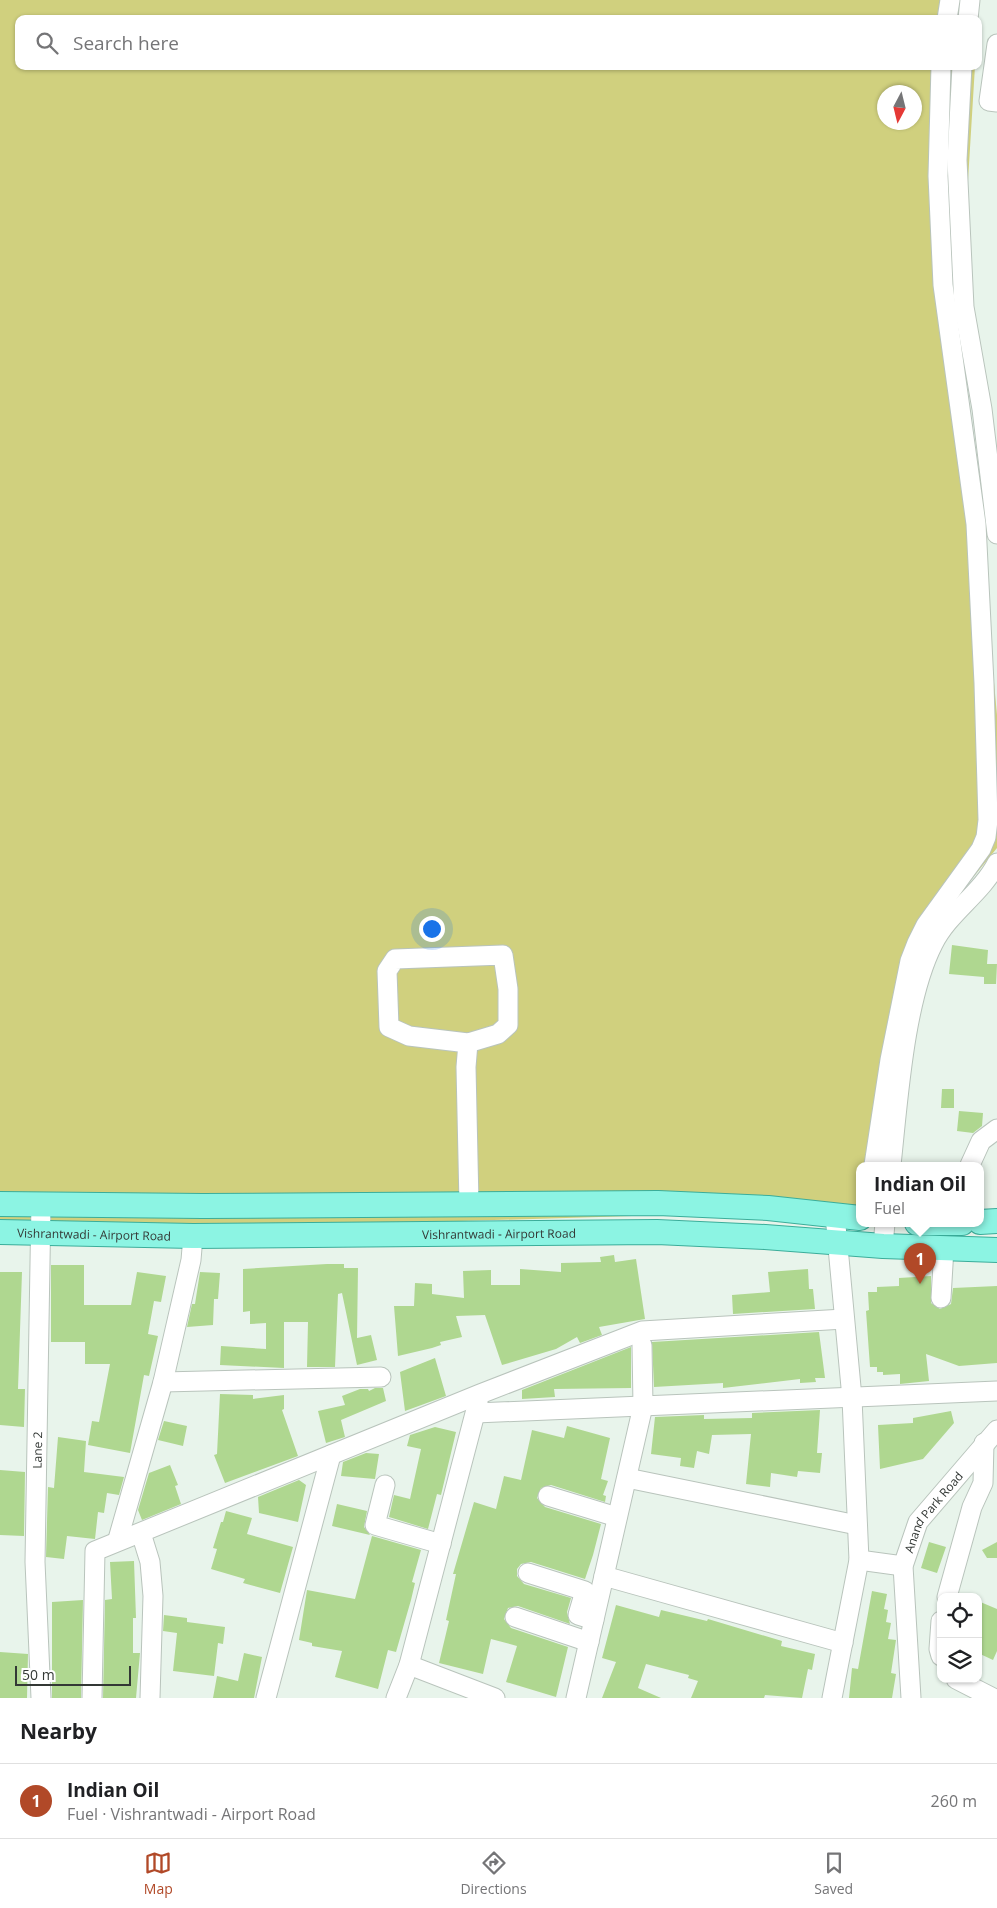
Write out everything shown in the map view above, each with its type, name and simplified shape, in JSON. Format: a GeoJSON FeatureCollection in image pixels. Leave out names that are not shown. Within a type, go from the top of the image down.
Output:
{"type":"FeatureCollection","features":[{"type":"Feature","properties":{"kind":"main road"},"geometry":{"type":"LineString","coordinates":[[0,1204],[194,1206],[658,1203],[768,1208],[856,1218]]}},
{"type":"Feature","properties":{"kind":"main road"},"geometry":{"type":"LineString","coordinates":[[984,1222],[997,1221]]}},
{"type":"Feature","properties":{"kind":"main road","name":"Vishrantwadi - Airport Road"},"geometry":{"type":"LineString","coordinates":[[0,1232],[41,1231],[193,1236],[657,1232],[836,1243],[873,1234],[944,1248],[997,1250]]}},
{"type":"Feature","properties":{"kind":"street"},"geometry":{"type":"LineString","coordinates":[[948,15],[950,0]]}},
{"type":"Feature","properties":{"kind":"street"},"geometry":{"type":"LineString","coordinates":[[968,15],[970,0]]}},
{"type":"Feature","properties":{"kind":"street"},"geometry":{"type":"LineString","coordinates":[[997,44],[990,95],[990,101],[997,102]]}},
{"type":"Feature","properties":{"kind":"street"},"geometry":{"type":"LineString","coordinates":[[874,1162],[890,1060],[910,961],[926,925],[982,849],[988,820],[984,683],[976,524],[943,285],[938,176],[941,70]]}},
{"type":"Feature","properties":{"kind":"street"},"geometry":{"type":"LineString","coordinates":[[962,70],[957,160],[963,298],[992,454],[997,534]]}},
{"type":"Feature","properties":{"kind":"street"},"geometry":{"type":"LineString","coordinates":[[891,1162],[910,1023],[915,995],[927,956],[933,942],[945,926],[984,883],[997,863]]}},
{"type":"Feature","properties":{"kind":"street"},"geometry":{"type":"LineString","coordinates":[[503,955],[508,989],[508,1025],[498,1034],[468,1043],[409,1036],[389,1026],[387,971],[395,959],[503,955]]}},
{"type":"Feature","properties":{"kind":"street"},"geometry":{"type":"LineString","coordinates":[[468,1043],[466,1067],[469,1204]]}},
{"type":"Feature","properties":{"kind":"street"},"geometry":{"type":"LineString","coordinates":[[971,1162],[981,1141],[997,1129]]}},
{"type":"Feature","properties":{"kind":"street","name":"Lane 2"},"geometry":{"type":"LineString","coordinates":[[41,1203],[35,1562],[41,1698]]}},
{"type":"Feature","properties":{"kind":"street"},"geometry":{"type":"LineString","coordinates":[[832,1698],[859,1560],[852,1398],[836,1243],[835,1215]]}},
{"type":"Feature","properties":{"kind":"street"},"geometry":{"type":"LineString","coordinates":[[118,1539],[163,1382],[191,1260],[193,1236]]}},
{"type":"Feature","properties":{"kind":"street"},"geometry":{"type":"LineString","coordinates":[[941,1298],[944,1248]]}},
{"type":"Feature","properties":{"kind":"street"},"geometry":{"type":"LineString","coordinates":[[92,1698],[95,1551],[118,1539],[141,1533],[480,1394],[642,1331],[844,1319]]}},
{"type":"Feature","properties":{"kind":"street"},"geometry":{"type":"LineString","coordinates":[[576,1698],[643,1406],[642,1345]]}},
{"type":"Feature","properties":{"kind":"street"},"geometry":{"type":"LineString","coordinates":[[163,1382],[381,1377]]}},
{"type":"Feature","properties":{"kind":"street"},"geometry":{"type":"LineString","coordinates":[[476,1413],[997,1391]]}},
{"type":"Feature","properties":{"kind":"street"},"geometry":{"type":"LineString","coordinates":[[396,1698],[409,1665],[480,1394]]}},
{"type":"Feature","properties":{"kind":"street"},"geometry":{"type":"LineString","coordinates":[[948,1593],[972,1507],[983,1483],[990,1437]]}},
{"type":"Feature","properties":{"kind":"street","name":"Anand Park Road"},"geometry":{"type":"LineString","coordinates":[[911,1698],[903,1566],[918,1522],[990,1437]]}},
{"type":"Feature","properties":{"kind":"street"},"geometry":{"type":"LineString","coordinates":[[266,1698],[331,1455]]}},
{"type":"Feature","properties":{"kind":"street"},"geometry":{"type":"LineString","coordinates":[[626,1478],[857,1525]]}},
{"type":"Feature","properties":{"kind":"street"},"geometry":{"type":"LineString","coordinates":[[385,1485],[375,1525],[441,1544]]}},
{"type":"Feature","properties":{"kind":"street"},"geometry":{"type":"LineString","coordinates":[[548,1496],[618,1517]]}},
{"type":"Feature","properties":{"kind":"street"},"geometry":{"type":"LineString","coordinates":[[141,1533],[150,1562],[153,1596],[150,1698]]}},
{"type":"Feature","properties":{"kind":"street"},"geometry":{"type":"LineString","coordinates":[[859,1560],[903,1566]]}},
{"type":"Feature","properties":{"kind":"street"},"geometry":{"type":"LineString","coordinates":[[528,1573],[585,1591],[578,1615],[594,1620]]}},
{"type":"Feature","properties":{"kind":"street"},"geometry":{"type":"LineString","coordinates":[[604,1576],[843,1643]]}},
{"type":"Feature","properties":{"kind":"street"},"geometry":{"type":"LineString","coordinates":[[515,1617],[589,1642]]}},
{"type":"Feature","properties":{"kind":"street"},"geometry":{"type":"LineString","coordinates":[[409,1665],[495,1698]]}},
{"type":"Feature","properties":{"kind":"street"},"geometry":{"type":"LineString","coordinates":[[964,1683],[994,1698]]}},
{"type":"Feature","properties":{"kind":"shaded area"},"geometry":{"type":"Polygon","coordinates":[[[0,0],[979,0],[978,15],[15,15],[15,70],[975,70],[960,312],[997,715],[997,848],[934,925],[872,1162],[856,1162],[856,1209],[0,1235],[0,0]]]}},
{"type":"Feature","properties":{"kind":"building"},"geometry":{"type":"Polygon","coordinates":[[[952,945],[988,950],[987,964],[997,964],[996,984],[984,984],[984,977],[949,974],[952,945]]]}},
{"type":"Feature","properties":{"kind":"building"},"geometry":{"type":"Polygon","coordinates":[[[942,1089],[954,1089],[954,1108],[941,1108],[942,1089]]]}},
{"type":"Feature","properties":{"kind":"building"},"geometry":{"type":"Polygon","coordinates":[[[959,1111],[983,1113],[982,1126],[973,1133],[957,1131],[959,1111]]]}},
{"type":"Feature","properties":{"kind":"building"},"geometry":{"type":"Polygon","coordinates":[[[614,1255],[615,1262],[636,1259],[645,1319],[599,1327],[602,1335],[580,1343],[577,1337],[556,1349],[502,1365],[485,1315],[456,1316],[462,1337],[440,1342],[441,1345],[432,1348],[398,1356],[394,1306],[414,1306],[415,1283],[432,1284],[432,1294],[464,1298],[463,1271],[491,1270],[491,1285],[520,1285],[520,1269],[561,1272],[561,1263],[601,1262],[600,1257],[614,1255]]]}},
{"type":"Feature","properties":{"kind":"building"},"geometry":{"type":"Polygon","coordinates":[[[344,1264],[344,1268],[358,1268],[357,1338],[371,1335],[377,1360],[357,1365],[342,1293],[338,1294],[335,1367],[307,1367],[308,1322],[284,1322],[284,1368],[220,1365],[221,1346],[266,1349],[266,1323],[250,1324],[250,1311],[243,1312],[243,1269],[344,1264]]]}},
{"type":"Feature","properties":{"kind":"building"},"geometry":{"type":"Polygon","coordinates":[[[51,1265],[84,1265],[84,1305],[131,1305],[137,1272],[166,1276],[161,1302],[154,1301],[148,1334],[158,1336],[149,1376],[144,1375],[130,1453],[88,1445],[92,1421],[99,1422],[110,1364],[85,1364],[85,1342],[51,1342],[51,1265]]]}},
{"type":"Feature","properties":{"kind":"building"},"geometry":{"type":"Polygon","coordinates":[[[808,1269],[809,1289],[813,1289],[815,1309],[733,1314],[732,1295],[770,1292],[768,1272],[808,1269]]]}},
{"type":"Feature","properties":{"kind":"building"},"geometry":{"type":"Polygon","coordinates":[[[0,1272],[22,1272],[18,1389],[25,1389],[24,1427],[0,1425],[0,1272]]]}},
{"type":"Feature","properties":{"kind":"building"},"geometry":{"type":"Polygon","coordinates":[[[200,1272],[220,1273],[218,1299],[214,1299],[213,1325],[187,1327],[192,1304],[195,1304],[200,1272]]]}},
{"type":"Feature","properties":{"kind":"building"},"geometry":{"type":"Polygon","coordinates":[[[931,1276],[931,1303],[940,1309],[951,1304],[953,1288],[997,1286],[997,1363],[959,1366],[926,1354],[929,1381],[900,1384],[900,1374],[883,1375],[883,1372],[877,1372],[877,1367],[870,1367],[866,1311],[869,1310],[868,1292],[877,1292],[877,1287],[899,1286],[899,1278],[931,1276]]]}},
{"type":"Feature","properties":{"kind":"building"},"geometry":{"type":"Polygon","coordinates":[[[819,1332],[825,1378],[815,1378],[816,1382],[800,1383],[800,1379],[723,1388],[723,1383],[654,1387],[652,1342],[819,1332]]]}},
{"type":"Feature","properties":{"kind":"building"},"geometry":{"type":"Polygon","coordinates":[[[631,1347],[631,1388],[554,1389],[555,1397],[522,1399],[522,1390],[631,1347]]]}},
{"type":"Feature","properties":{"kind":"building"},"geometry":{"type":"Polygon","coordinates":[[[435,1358],[446,1396],[405,1411],[400,1372],[435,1358]]]}},
{"type":"Feature","properties":{"kind":"building"},"geometry":{"type":"Polygon","coordinates":[[[375,1388],[383,1388],[386,1401],[341,1420],[345,1437],[326,1443],[318,1411],[345,1405],[342,1396],[360,1389],[368,1389],[369,1391],[375,1388]]]}},
{"type":"Feature","properties":{"kind":"building"},"geometry":{"type":"Polygon","coordinates":[[[220,1394],[253,1395],[253,1399],[284,1395],[284,1409],[282,1410],[298,1456],[225,1483],[214,1455],[217,1454],[220,1394]]]}},
{"type":"Feature","properties":{"kind":"building"},"geometry":{"type":"Polygon","coordinates":[[[820,1410],[817,1453],[822,1453],[820,1473],[798,1471],[797,1477],[771,1473],[770,1487],[746,1484],[751,1434],[712,1435],[709,1454],[697,1451],[694,1468],[680,1466],[681,1458],[651,1454],[655,1417],[704,1415],[704,1419],[752,1418],[752,1413],[820,1410]]]}},
{"type":"Feature","properties":{"kind":"building"},"geometry":{"type":"Polygon","coordinates":[[[951,1411],[954,1423],[923,1459],[880,1469],[878,1425],[913,1423],[913,1418],[951,1411]]]}},
{"type":"Feature","properties":{"kind":"building"},"geometry":{"type":"Polygon","coordinates":[[[164,1421],[187,1426],[183,1446],[158,1440],[164,1421]]]}},
{"type":"Feature","properties":{"kind":"building"},"geometry":{"type":"Polygon","coordinates":[[[567,1426],[610,1438],[601,1479],[608,1481],[603,1495],[606,1496],[605,1502],[551,1485],[541,1488],[537,1498],[545,1507],[601,1524],[593,1555],[585,1579],[531,1562],[521,1564],[517,1569],[517,1576],[524,1584],[571,1598],[567,1612],[570,1624],[518,1606],[508,1608],[504,1619],[511,1628],[568,1647],[556,1697],[506,1682],[517,1646],[491,1639],[483,1674],[439,1663],[449,1621],[446,1620],[456,1574],[453,1574],[474,1502],[496,1509],[504,1476],[521,1480],[532,1430],[564,1438],[567,1426]]]}},
{"type":"Feature","properties":{"kind":"building"},"geometry":{"type":"Polygon","coordinates":[[[435,1427],[456,1432],[441,1495],[437,1494],[428,1529],[389,1517],[394,1495],[410,1499],[421,1449],[407,1446],[410,1435],[435,1427]]]}},
{"type":"Feature","properties":{"kind":"building"},"geometry":{"type":"Polygon","coordinates":[[[58,1437],[86,1441],[84,1472],[124,1477],[119,1495],[107,1493],[104,1513],[98,1512],[95,1539],[67,1536],[64,1559],[46,1557],[48,1487],[54,1488],[58,1437]]]}},
{"type":"Feature","properties":{"kind":"building"},"geometry":{"type":"Polygon","coordinates":[[[366,1453],[379,1454],[375,1479],[341,1476],[343,1462],[366,1453]]]}},
{"type":"Feature","properties":{"kind":"building"},"geometry":{"type":"Polygon","coordinates":[[[170,1465],[178,1485],[175,1486],[181,1504],[142,1520],[138,1510],[149,1473],[170,1465]]]}},
{"type":"Feature","properties":{"kind":"building"},"geometry":{"type":"Polygon","coordinates":[[[0,1470],[25,1472],[24,1536],[0,1535],[0,1470]]]}},
{"type":"Feature","properties":{"kind":"building"},"geometry":{"type":"Polygon","coordinates":[[[299,1480],[306,1485],[298,1522],[259,1513],[258,1497],[299,1480]]]}},
{"type":"Feature","properties":{"kind":"building"},"geometry":{"type":"Polygon","coordinates":[[[337,1504],[367,1511],[364,1527],[370,1535],[332,1526],[337,1504]]]}},
{"type":"Feature","properties":{"kind":"building"},"geometry":{"type":"Polygon","coordinates":[[[226,1511],[252,1518],[247,1534],[293,1547],[280,1593],[243,1583],[245,1579],[211,1569],[217,1549],[213,1548],[226,1511]]]}},
{"type":"Feature","properties":{"kind":"building"},"geometry":{"type":"Polygon","coordinates":[[[372,1536],[421,1550],[412,1582],[415,1583],[411,1600],[396,1652],[388,1650],[378,1689],[335,1677],[342,1651],[312,1646],[312,1643],[299,1640],[307,1590],[355,1599],[372,1536]]]}},
{"type":"Feature","properties":{"kind":"building"},"geometry":{"type":"Polygon","coordinates":[[[929,1542],[946,1547],[937,1573],[921,1568],[929,1542]]]}},
{"type":"Feature","properties":{"kind":"building"},"geometry":{"type":"Polygon","coordinates":[[[997,1542],[997,1558],[987,1558],[982,1550],[997,1542]]]}},
{"type":"Feature","properties":{"kind":"building"},"geometry":{"type":"Polygon","coordinates":[[[134,1561],[136,1618],[133,1618],[133,1653],[140,1653],[136,1698],[103,1698],[105,1600],[112,1599],[110,1562],[134,1561]]]}},
{"type":"Feature","properties":{"kind":"building"},"geometry":{"type":"Polygon","coordinates":[[[872,1591],[887,1594],[884,1609],[888,1610],[886,1622],[891,1623],[888,1639],[896,1640],[891,1673],[896,1674],[892,1698],[849,1698],[852,1668],[858,1669],[872,1591]]]}},
{"type":"Feature","properties":{"kind":"building"},"geometry":{"type":"Polygon","coordinates":[[[83,1600],[81,1698],[52,1698],[52,1602],[83,1600]]]}},
{"type":"Feature","properties":{"kind":"building"},"geometry":{"type":"Polygon","coordinates":[[[982,1603],[997,1609],[997,1651],[993,1660],[982,1655],[982,1603]]]}},
{"type":"Feature","properties":{"kind":"building"},"geometry":{"type":"Polygon","coordinates":[[[616,1605],[659,1617],[661,1610],[707,1621],[708,1619],[782,1641],[781,1646],[815,1654],[812,1670],[808,1669],[802,1698],[765,1695],[764,1698],[691,1698],[698,1681],[688,1678],[689,1675],[646,1664],[638,1688],[661,1698],[602,1698],[616,1662],[602,1658],[616,1605]]]}},
{"type":"Feature","properties":{"kind":"building"},"geometry":{"type":"Polygon","coordinates":[[[164,1615],[187,1618],[187,1622],[225,1627],[223,1644],[218,1643],[214,1676],[173,1671],[177,1633],[163,1631],[164,1615]]]}},
{"type":"Feature","properties":{"kind":"building"},"geometry":{"type":"Polygon","coordinates":[[[0,1652],[28,1654],[27,1698],[0,1698],[0,1652]]]}},
{"type":"Feature","properties":{"kind":"building"},"geometry":{"type":"Polygon","coordinates":[[[244,1653],[262,1657],[254,1698],[213,1698],[217,1676],[238,1681],[244,1653]]]}},
{"type":"Feature","properties":{"kind":"place","name":"Indian Oil"},"geometry":{"type":"Point","coordinates":[920,1284]}}]}
